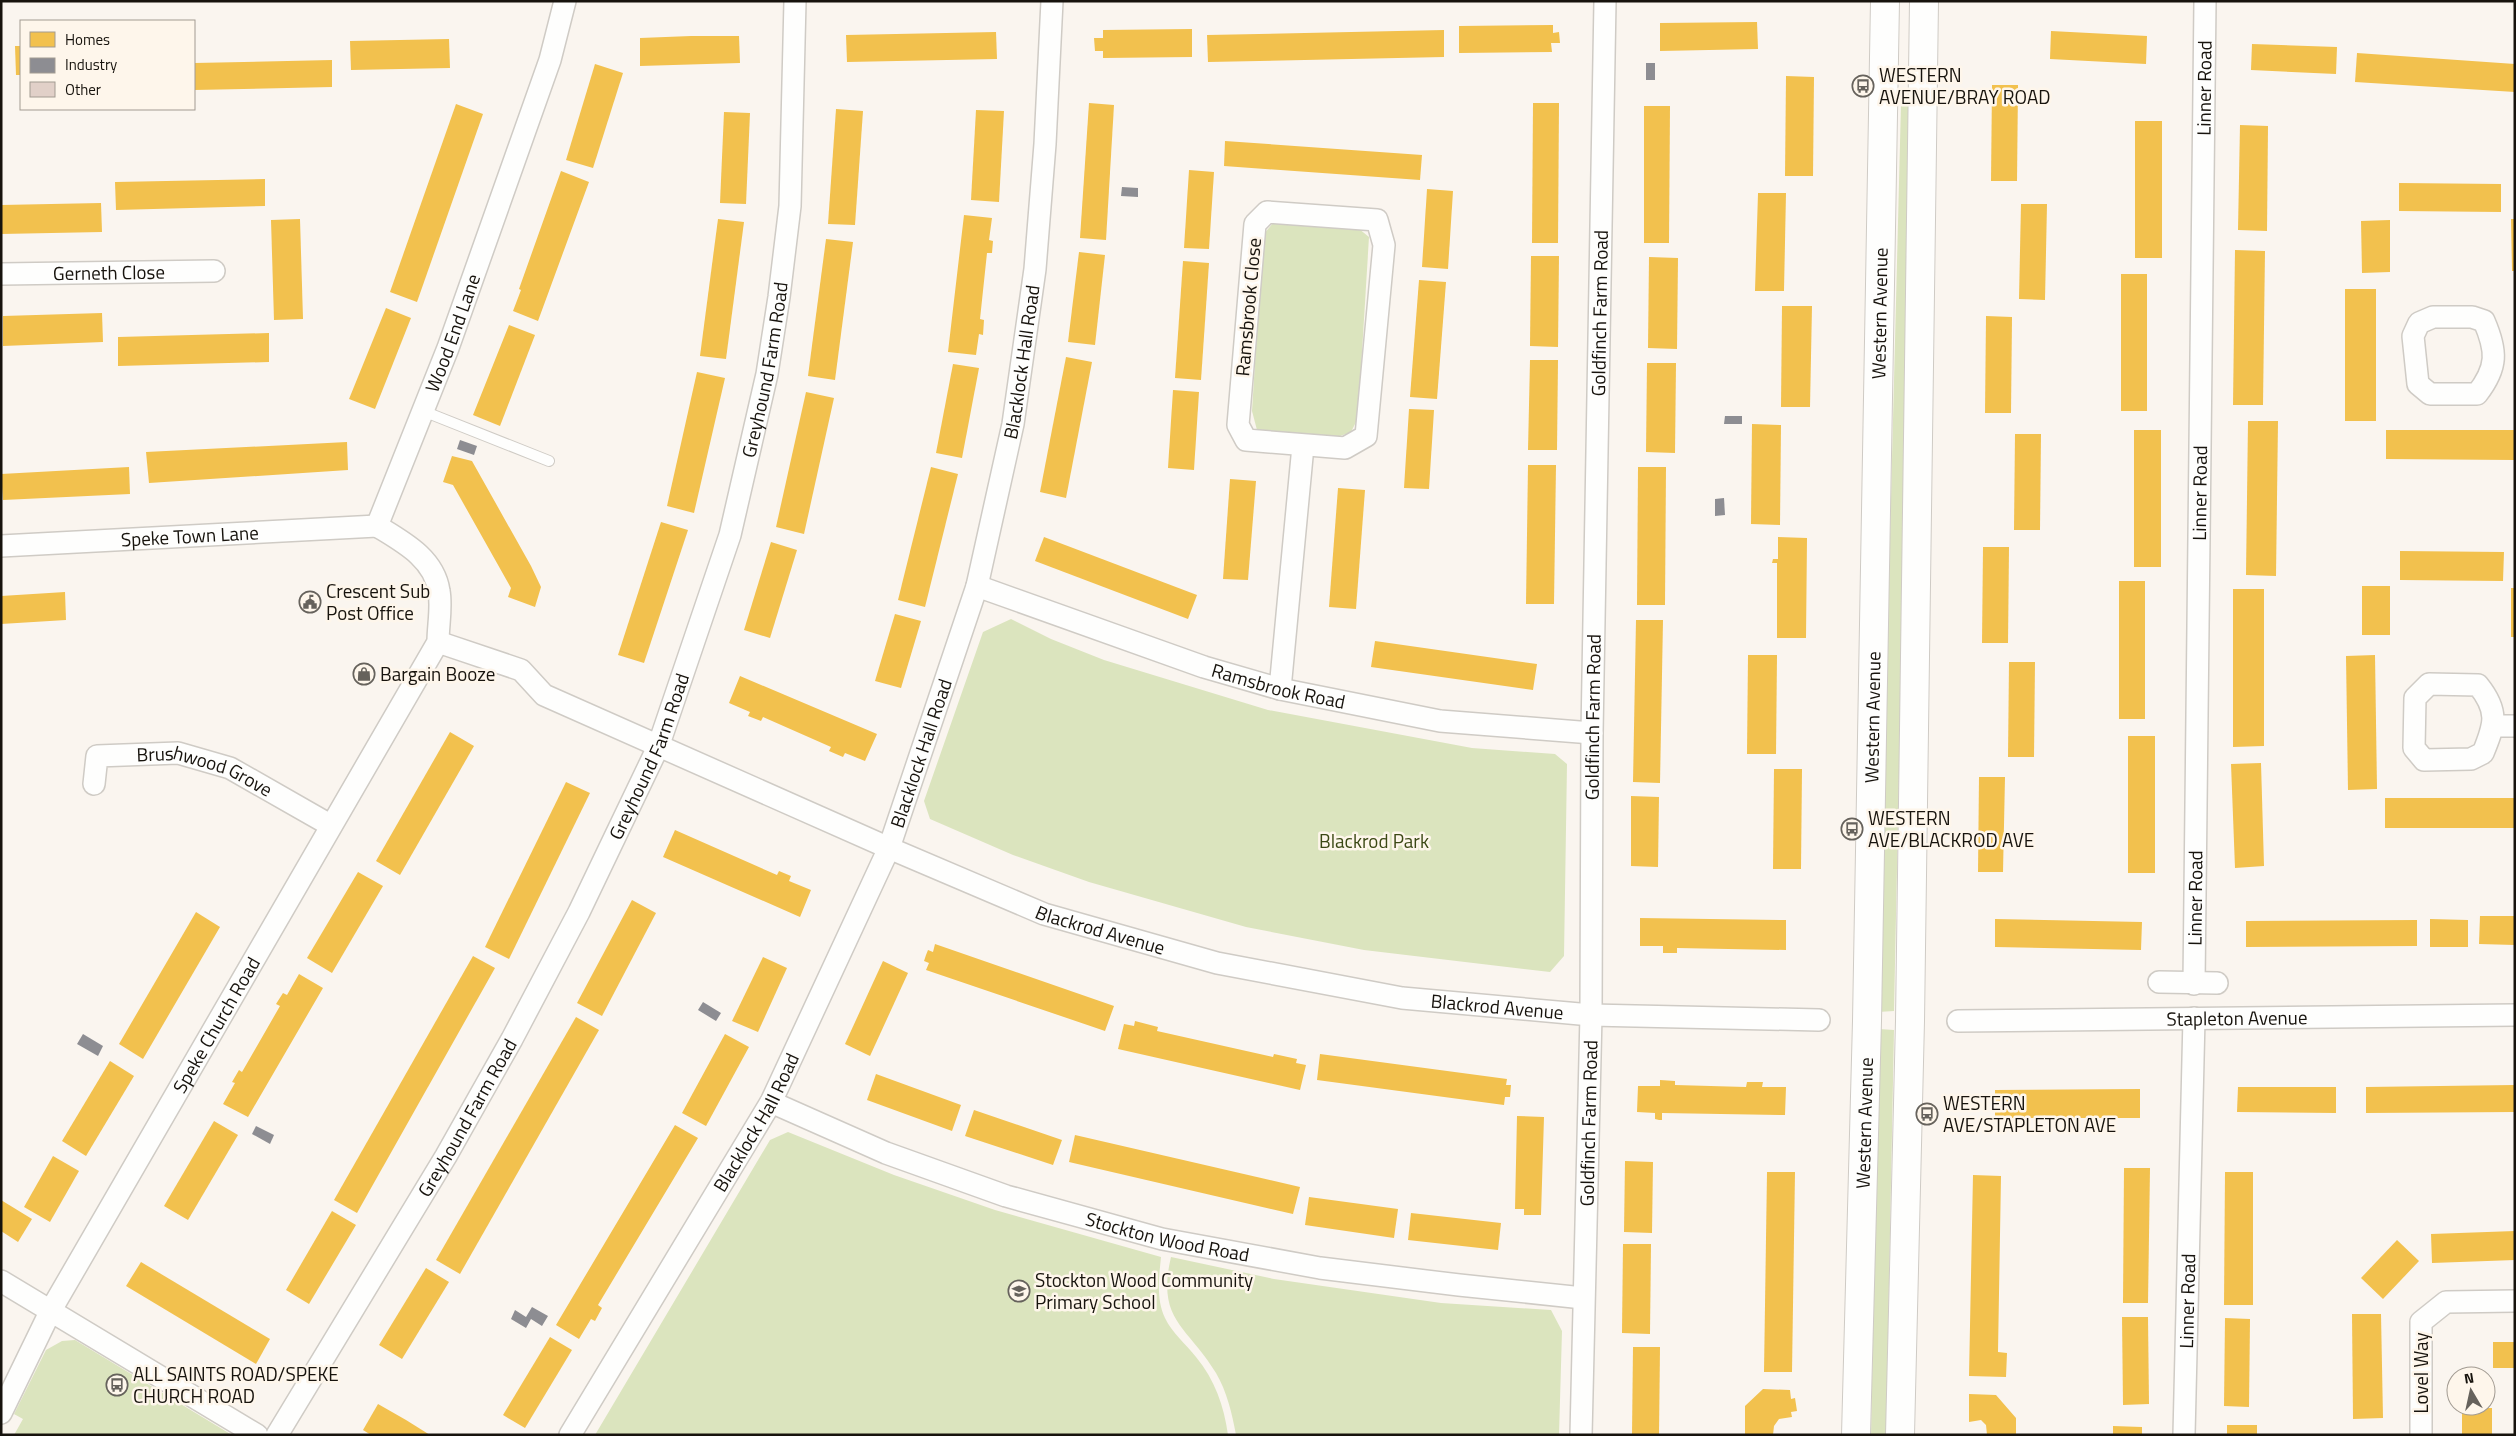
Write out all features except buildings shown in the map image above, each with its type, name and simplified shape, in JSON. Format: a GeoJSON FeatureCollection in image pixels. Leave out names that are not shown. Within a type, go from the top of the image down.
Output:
{"type":"FeatureCollection","features":[{"type":"Feature","properties":{"kind":"street","name":"Wood End Lane"},"geometry":{"type":"LineString","coordinates":[[378,526],[448,348],[550,60],[565,1]]}},
{"type":"Feature","properties":{"kind":"street","name":"Greyhound Farm Road"},"geometry":{"type":"LineString","coordinates":[[277,1435],[446,1156],[512,1039],[580,912],[658,748],[730,535],[766,374],[779,297],[790,206],[795,1]]}},
{"type":"Feature","properties":{"kind":"street","name":"Blacklock Hall Road"},"geometry":{"type":"LineString","coordinates":[[570,1435],[771,1102],[888,848],[977,586],[1013,424],[1035,269],[1045,144],[1052,1]]}},
{"type":"Feature","properties":{"kind":"street","name":"Goldfinch Farm Road"},"geometry":{"type":"LineString","coordinates":[[1581,1435],[1591,1015],[1592,733],[1605,1]]}},
{"type":"Feature","properties":{"kind":"street","name":"Western Avenue"},"geometry":{"type":"LineString","coordinates":[[1856,1435],[1868,1011],[1885,1]]}},
{"type":"Feature","properties":{"kind":"street"},"geometry":{"type":"LineString","coordinates":[[1900,1435],[1910,1021],[1924,1]]}},
{"type":"Feature","properties":{"kind":"street","name":"Linner Road"},"geometry":{"type":"LineString","coordinates":[[2194,984],[2205,1]]}},
{"type":"Feature","properties":{"kind":"street","name":"Ramsbrook Close"},"geometry":{"type":"LineString","coordinates":[[1267,212],[1377,220],[1384,245],[1366,436],[1344,448],[1303,446],[1246,440],[1238,425],[1255,224],[1267,212]]}},
{"type":"Feature","properties":{"kind":"street","name":"Gerneth Close"},"geometry":{"type":"LineString","coordinates":[[1,274],[214,271]]}},
{"type":"Feature","properties":{"kind":"street"},"geometry":{"type":"LineString","coordinates":[[2433,317],[2472,317],[2484,321],[2505,357],[2477,394],[2430,394],[2418,384],[2413,336],[2419,324],[2433,317]]}},
{"type":"Feature","properties":{"kind":"street"},"geometry":{"type":"LineString","coordinates":[[1280,689],[1303,446]]}},
{"type":"Feature","properties":{"kind":"street"},"geometry":{"type":"LineString","coordinates":[[378,526],[413,548],[430,566],[439,591],[438,642]]}},
{"type":"Feature","properties":{"kind":"street","name":"Speke Town Lane"},"geometry":{"type":"LineString","coordinates":[[1,546],[378,526]]}},
{"type":"Feature","properties":{"kind":"street","name":"Ramsbrook Road"},"geometry":{"type":"LineString","coordinates":[[977,586],[1204,667],[1280,689],[1440,721],[1592,733]]}},
{"type":"Feature","properties":{"kind":"street","name":"Blackrod Avenue"},"geometry":{"type":"LineString","coordinates":[[438,642],[521,670],[544,695],[658,748],[1044,914],[1217,964],[1402,998],[1591,1015],[1819,1020]]}},
{"type":"Feature","properties":{"kind":"street","name":"Speke Church Road"},"geometry":{"type":"LineString","coordinates":[[1,1414],[51,1310],[199,1057],[330,825],[438,642]]}},
{"type":"Feature","properties":{"kind":"street"},"geometry":{"type":"LineString","coordinates":[[2429,684],[2478,684],[2488,697],[2504,726],[2483,753],[2471,759],[2424,760],[2414,748],[2415,698],[2429,684]]}},
{"type":"Feature","properties":{"kind":"street","name":"Brushwood Grove"},"geometry":{"type":"LineString","coordinates":[[94,784],[97,756],[178,753],[230,768],[330,825]]}},
{"type":"Feature","properties":{"kind":"street"},"geometry":{"type":"LineString","coordinates":[[2160,982],[2218,983]]}},
{"type":"Feature","properties":{"kind":"street","name":"Stapleton Avenue"},"geometry":{"type":"LineString","coordinates":[[1958,1021],[2515,1015]]}},
{"type":"Feature","properties":{"kind":"street","name":"Linner Road"},"geometry":{"type":"LineString","coordinates":[[2184,1435],[2194,1018]]}},
{"type":"Feature","properties":{"kind":"street","name":"Stockton Wood Road"},"geometry":{"type":"LineString","coordinates":[[771,1102],[886,1153],[1006,1196],[1162,1239],[1320,1268],[1583,1298]]}},
{"type":"Feature","properties":{"kind":"street"},"geometry":{"type":"LineString","coordinates":[[1,1280],[257,1435]]}},
{"type":"Feature","properties":{"kind":"street","name":"Lovel Way"},"geometry":{"type":"LineString","coordinates":[[2421,1435],[2421,1322],[2446,1302],[2515,1301]]}},
{"type":"Feature","properties":{"kind":"lane"},"geometry":{"type":"LineString","coordinates":[[423,411],[549,460]]}},
{"type":"Feature","properties":{"kind":"green space"},"geometry":{"type":"Polygon","coordinates":[[[1901,104],[1913,104],[1894,1011],[1878,1012],[1901,104]]]}},
{"type":"Feature","properties":{"kind":"green space"},"geometry":{"type":"Polygon","coordinates":[[[1273,223],[1358,228],[1369,237],[1358,418],[1351,432],[1335,438],[1257,430],[1252,411],[1263,235],[1273,223]]]}},
{"type":"Feature","properties":{"kind":"green space","name":"Blackrod Park"},"geometry":{"type":"Polygon","coordinates":[[[1011,619],[1051,639],[1104,660],[1268,710],[1472,748],[1555,754],[1567,764],[1564,956],[1550,972],[1364,950],[1246,927],[1089,882],[1013,855],[930,819],[924,801],[983,632],[1011,619]]]}},
{"type":"Feature","properties":{"kind":"green space"},"geometry":{"type":"Polygon","coordinates":[[[1879,1029],[1894,1030],[1886,1435],[1871,1435],[1879,1029]]]}},
{"type":"Feature","properties":{"kind":"green space","name":"Stockton Wood Community Primary School"},"geometry":{"type":"Polygon","coordinates":[[[788,1132],[894,1175],[995,1210],[1161,1257],[1159,1288],[1162,1311],[1171,1329],[1203,1366],[1213,1384],[1224,1414],[1228,1435],[595,1435],[770,1140],[788,1132]]]}},
{"type":"Feature","properties":{"kind":"green space"},"geometry":{"type":"Polygon","coordinates":[[[1171,1257],[1274,1279],[1441,1303],[1551,1310],[1562,1331],[1559,1435],[1236,1435],[1229,1403],[1220,1380],[1177,1321],[1171,1309],[1167,1278],[1171,1257]]]}},
{"type":"Feature","properties":{"kind":"green space"},"geometry":{"type":"Polygon","coordinates":[[[75,1340],[232,1435],[14,1435],[23,1419],[14,1414],[46,1350],[62,1341],[75,1340]]]}},
{"type":"Feature","properties":{"kind":"place","name":"WESTERN AVENUE/BRAY ROAD"},"geometry":{"type":"Point","coordinates":[1863,86]}},
{"type":"Feature","properties":{"kind":"place","name":"Crescent Sub Post Office"},"geometry":{"type":"Point","coordinates":[310,602]}},
{"type":"Feature","properties":{"kind":"place","name":"Bargain Booze"},"geometry":{"type":"Point","coordinates":[364,674]}},
{"type":"Feature","properties":{"kind":"place","name":"WESTERN AVE/BLACKROD AVE"},"geometry":{"type":"Point","coordinates":[1852,829]}},
{"type":"Feature","properties":{"kind":"place","name":"WESTERN AVE/STAPLETON AVE"},"geometry":{"type":"Point","coordinates":[1927,1114]}},
{"type":"Feature","properties":{"kind":"place","name":"Stockton Wood Community Primary School"},"geometry":{"type":"Point","coordinates":[1019,1291]}},
{"type":"Feature","properties":{"kind":"place","name":"ALL SAINTS ROAD/SPEKE CHURCH ROAD"},"geometry":{"type":"Point","coordinates":[117,1385]}}]}
